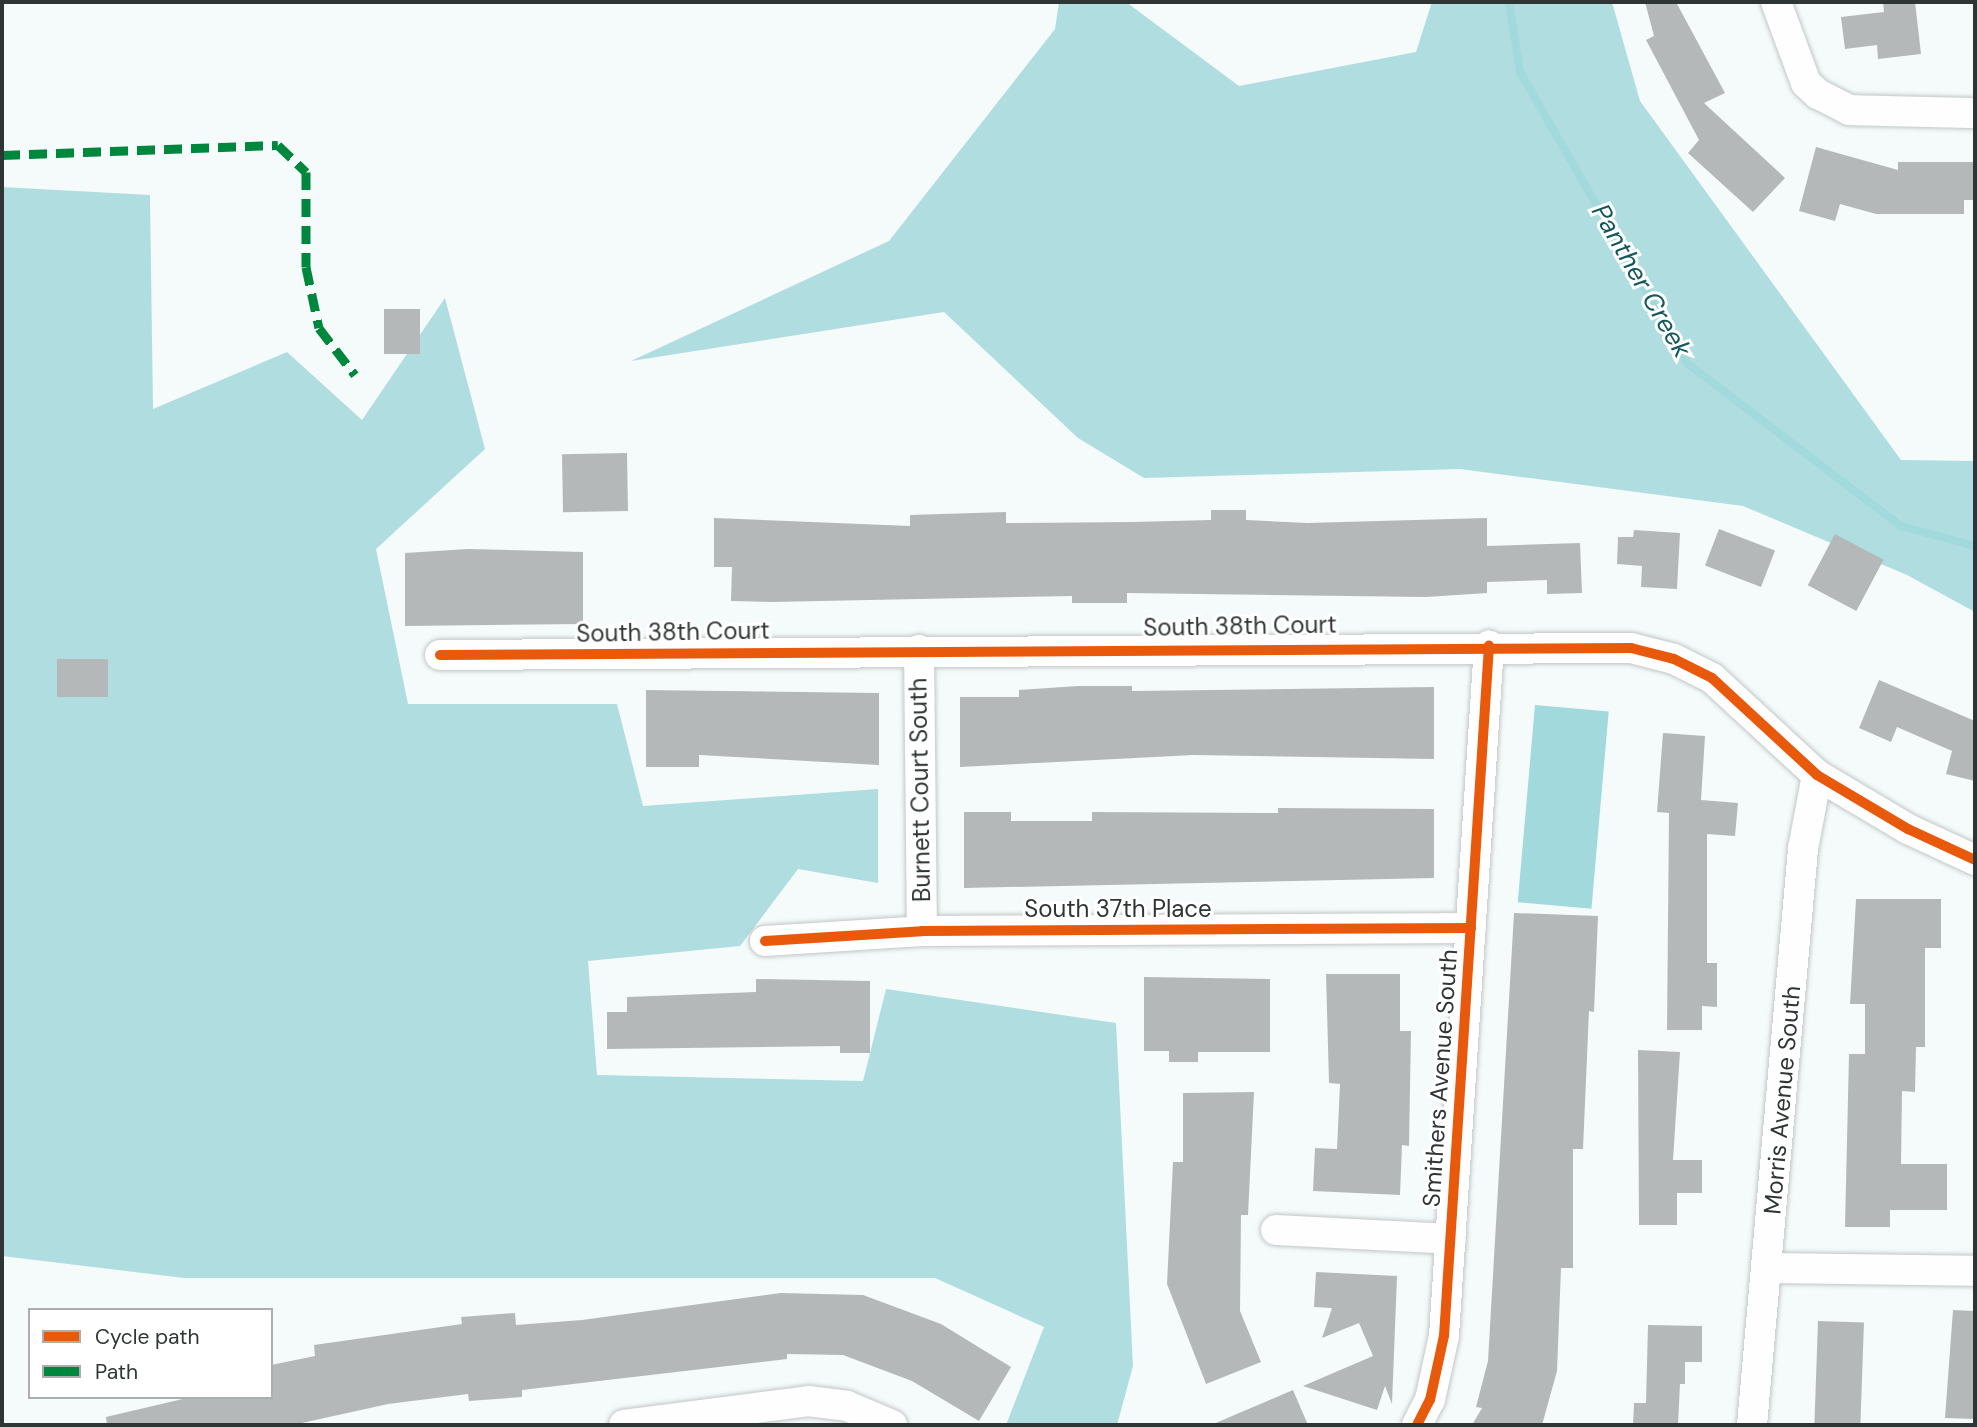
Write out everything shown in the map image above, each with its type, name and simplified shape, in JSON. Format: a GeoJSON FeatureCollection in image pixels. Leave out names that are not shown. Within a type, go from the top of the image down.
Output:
{"type":"FeatureCollection","features":[{"type":"Feature","properties":{"kind":"street"},"geometry":{"type":"LineString","coordinates":[[1776,2],[1806,83],[1818,94],[1849,110],[1975,113]]}},
{"type":"Feature","properties":{"kind":"street","name":"South 38th Court"},"geometry":{"type":"LineString","coordinates":[[440,656],[1584,643],[1674,659],[1712,678],[1759,716],[1817,775],[1908,829],[1975,860]]}},
{"type":"Feature","properties":{"kind":"street","name":"Smithers Avenue South"},"geometry":{"type":"LineString","coordinates":[[1417,1425],[1440,1368],[1451,1239],[1489,645]]}},
{"type":"Feature","properties":{"kind":"street","name":"Burnett Court South"},"geometry":{"type":"LineString","coordinates":[[919,650],[922,931]]}},
{"type":"Feature","properties":{"kind":"street","name":"Morris Avenue South"},"geometry":{"type":"LineString","coordinates":[[1752,1425],[1803,849],[1817,775]]}},
{"type":"Feature","properties":{"kind":"street","name":"South 37th Place"},"geometry":{"type":"LineString","coordinates":[[765,941],[922,931],[1471,928]]}},
{"type":"Feature","properties":{"kind":"street"},"geometry":{"type":"LineString","coordinates":[[1276,1230],[1451,1239]]}},
{"type":"Feature","properties":{"kind":"street"},"geometry":{"type":"LineString","coordinates":[[1767,1268],[1975,1271]]}},
{"type":"Feature","properties":{"kind":"street"},"geometry":{"type":"LineString","coordinates":[[625,1425],[807,1401],[847,1406],[892,1425]]}},
{"type":"Feature","properties":{"kind":"shaded area"},"geometry":{"type":"Polygon","coordinates":[[[1059,2],[1126,2],[1239,86],[1416,52],[1432,2],[1612,2],[1640,101],[1901,460],[1975,461],[1975,612],[1907,575],[1743,506],[1460,469],[1144,478],[1078,438],[944,312],[631,361],[889,241],[1055,29],[1059,2]]]}},
{"type":"Feature","properties":{"kind":"shaded area"},"geometry":{"type":"Polygon","coordinates":[[[2,187],[150,195],[153,409],[287,352],[362,420],[445,298],[485,449],[376,549],[408,704],[617,704],[643,806],[878,789],[878,883],[798,869],[740,946],[588,961],[597,1075],[863,1081],[886,989],[1116,1023],[1133,1366],[1117,1425],[1006,1425],[1044,1327],[935,1278],[184,1278],[2,1256],[2,187]]]}},
{"type":"Feature","properties":{"kind":"shaded area"},"geometry":{"type":"Polygon","coordinates":[[[1535,705],[1609,711],[1591,909],[1518,902],[1535,705]]]}},
{"type":"Feature","properties":{"kind":"building"},"geometry":{"type":"Polygon","coordinates":[[[1645,2],[1676,2],[1725,93],[1704,103],[1785,178],[1753,212],[1688,153],[1699,140],[1646,40],[1654,36],[1645,2]]]}},
{"type":"Feature","properties":{"kind":"building"},"geometry":{"type":"Polygon","coordinates":[[[1883,2],[1915,2],[1921,54],[1878,59],[1877,45],[1845,49],[1841,17],[1884,12],[1883,2]]]}},
{"type":"Feature","properties":{"kind":"building"},"geometry":{"type":"Polygon","coordinates":[[[1816,147],[1898,170],[1898,162],[1975,162],[1975,200],[1964,200],[1964,214],[1876,214],[1840,204],[1835,221],[1799,211],[1816,147]]]}},
{"type":"Feature","properties":{"kind":"building"},"geometry":{"type":"Polygon","coordinates":[[[384,309],[420,309],[420,354],[384,354],[384,309]]]}},
{"type":"Feature","properties":{"kind":"building"},"geometry":{"type":"Polygon","coordinates":[[[627,453],[628,511],[563,512],[562,454],[627,453]]]}},
{"type":"Feature","properties":{"kind":"building"},"geometry":{"type":"Polygon","coordinates":[[[1211,510],[1246,510],[1246,520],[1307,523],[1487,518],[1487,546],[1580,543],[1582,593],[1547,594],[1547,580],[1487,582],[1487,593],[1426,597],[1127,593],[1127,603],[1072,603],[1072,596],[731,601],[732,567],[714,567],[714,518],[910,526],[910,515],[1006,512],[1006,523],[1133,522],[1211,520],[1211,510]]]}},
{"type":"Feature","properties":{"kind":"building"},"geometry":{"type":"Polygon","coordinates":[[[1719,529],[1775,551],[1761,587],[1705,565],[1719,529]]]}},
{"type":"Feature","properties":{"kind":"building"},"geometry":{"type":"Polygon","coordinates":[[[1634,530],[1680,533],[1677,589],[1641,587],[1642,566],[1617,564],[1618,537],[1633,537],[1634,530]]]}},
{"type":"Feature","properties":{"kind":"building"},"geometry":{"type":"Polygon","coordinates":[[[1835,534],[1884,560],[1856,611],[1808,585],[1835,534]]]}},
{"type":"Feature","properties":{"kind":"building"},"geometry":{"type":"Polygon","coordinates":[[[468,549],[583,552],[583,624],[405,626],[405,553],[468,549]]]}},
{"type":"Feature","properties":{"kind":"building"},"geometry":{"type":"Polygon","coordinates":[[[57,659],[108,659],[108,697],[57,697],[57,659]]]}},
{"type":"Feature","properties":{"kind":"building"},"geometry":{"type":"Polygon","coordinates":[[[1879,680],[1975,721],[1975,781],[1946,774],[1952,751],[1897,727],[1891,742],[1859,728],[1879,680]]]}},
{"type":"Feature","properties":{"kind":"building"},"geometry":{"type":"Polygon","coordinates":[[[1132,686],[1132,691],[1434,687],[1434,759],[1193,755],[960,767],[960,697],[1019,697],[1019,690],[1132,686]]]}},
{"type":"Feature","properties":{"kind":"building"},"geometry":{"type":"Polygon","coordinates":[[[646,690],[879,693],[879,765],[699,755],[699,767],[646,767],[646,690]]]}},
{"type":"Feature","properties":{"kind":"building"},"geometry":{"type":"Polygon","coordinates":[[[1663,733],[1705,736],[1701,800],[1738,803],[1735,836],[1707,834],[1707,963],[1717,963],[1717,1007],[1702,1006],[1702,1030],[1667,1030],[1669,813],[1657,812],[1663,733]]]}},
{"type":"Feature","properties":{"kind":"building"},"geometry":{"type":"Polygon","coordinates":[[[1278,808],[1434,809],[1434,878],[964,888],[964,812],[1011,812],[1011,821],[1092,821],[1092,812],[1278,813],[1278,808]]]}},
{"type":"Feature","properties":{"kind":"building"},"geometry":{"type":"Polygon","coordinates":[[[1856,899],[1941,899],[1941,948],[1925,948],[1925,1047],[1916,1047],[1915,1092],[1902,1091],[1901,1164],[1947,1164],[1947,1210],[1890,1210],[1890,1227],[1845,1227],[1849,1054],[1865,1054],[1865,1004],[1850,1004],[1856,899]]]}},
{"type":"Feature","properties":{"kind":"building"},"geometry":{"type":"Polygon","coordinates":[[[1514,913],[1598,916],[1594,1012],[1589,1011],[1583,1149],[1573,1149],[1573,1268],[1561,1268],[1557,1371],[1542,1425],[1472,1425],[1482,1408],[1476,1407],[1488,1361],[1514,913]]]}},
{"type":"Feature","properties":{"kind":"building"},"geometry":{"type":"Polygon","coordinates":[[[1326,974],[1400,974],[1400,1031],[1411,1031],[1409,1146],[1402,1145],[1400,1195],[1313,1191],[1315,1148],[1337,1149],[1340,1084],[1329,1083],[1326,974]]]}},
{"type":"Feature","properties":{"kind":"building"},"geometry":{"type":"Polygon","coordinates":[[[1144,977],[1270,979],[1270,1052],[1198,1052],[1198,1062],[1169,1062],[1169,1051],[1144,1051],[1144,977]]]}},
{"type":"Feature","properties":{"kind":"building"},"geometry":{"type":"Polygon","coordinates":[[[756,979],[870,981],[870,1053],[840,1053],[840,1046],[607,1049],[607,1012],[627,1012],[627,997],[756,992],[756,979]]]}},
{"type":"Feature","properties":{"kind":"building"},"geometry":{"type":"Polygon","coordinates":[[[1638,1050],[1680,1052],[1673,1160],[1702,1160],[1702,1193],[1677,1193],[1677,1225],[1639,1225],[1638,1050]]]}},
{"type":"Feature","properties":{"kind":"building"},"geometry":{"type":"Polygon","coordinates":[[[1254,1092],[1248,1215],[1241,1215],[1240,1311],[1261,1362],[1206,1384],[1167,1284],[1173,1162],[1183,1162],[1183,1093],[1254,1092]]]}},
{"type":"Feature","properties":{"kind":"building"},"geometry":{"type":"Polygon","coordinates":[[[1316,1272],[1397,1276],[1392,1404],[1385,1386],[1377,1410],[1303,1386],[1373,1356],[1359,1323],[1322,1338],[1332,1308],[1314,1307],[1316,1272]]]}},
{"type":"Feature","properties":{"kind":"building"},"geometry":{"type":"Polygon","coordinates":[[[781,1293],[863,1295],[941,1324],[1011,1367],[979,1421],[912,1381],[843,1355],[787,1354],[787,1359],[522,1390],[522,1397],[469,1401],[468,1394],[388,1404],[293,1425],[107,1425],[106,1417],[182,1399],[273,1399],[273,1365],[315,1356],[314,1345],[462,1324],[461,1317],[515,1313],[516,1325],[582,1320],[781,1293]]]}},
{"type":"Feature","properties":{"kind":"building"},"geometry":{"type":"Polygon","coordinates":[[[1953,1310],[1975,1311],[1975,1419],[1945,1418],[1953,1310]]]}},
{"type":"Feature","properties":{"kind":"building"},"geometry":{"type":"Polygon","coordinates":[[[1818,1321],[1864,1323],[1860,1425],[1814,1425],[1818,1321]]]}},
{"type":"Feature","properties":{"kind":"building"},"geometry":{"type":"Polygon","coordinates":[[[1648,1325],[1702,1326],[1702,1362],[1685,1362],[1685,1384],[1680,1384],[1678,1425],[1633,1425],[1634,1403],[1646,1403],[1648,1325]]]}},
{"type":"Feature","properties":{"kind":"building"},"geometry":{"type":"Polygon","coordinates":[[[1293,1390],[1308,1425],[1211,1425],[1272,1399],[1293,1390]]]}},
{"type":"Feature","properties":{"kind":"waterway","name":"Panther Creek"},"geometry":{"type":"LineString","coordinates":[[1509,2],[1520,72],[1688,364],[1901,526],[1975,546]]}},
{"type":"Feature","properties":{"kind":"marked path"},"geometry":{"type":"LineString","coordinates":[[2,155],[278,145],[306,172],[306,267],[319,328],[355,375]]}},
{"type":"Feature","properties":{"kind":"cycle path"},"geometry":{"type":"LineString","coordinates":[[1417,1425],[1430,1400],[1444,1336],[1489,645]]}},
{"type":"Feature","properties":{"kind":"cycle path"},"geometry":{"type":"LineString","coordinates":[[440,655],[1631,648],[1674,659],[1712,678],[1817,775],[1908,829],[1975,860]]}},
{"type":"Feature","properties":{"kind":"cycle path"},"geometry":{"type":"LineString","coordinates":[[765,941],[922,931],[1471,928]]}}]}
